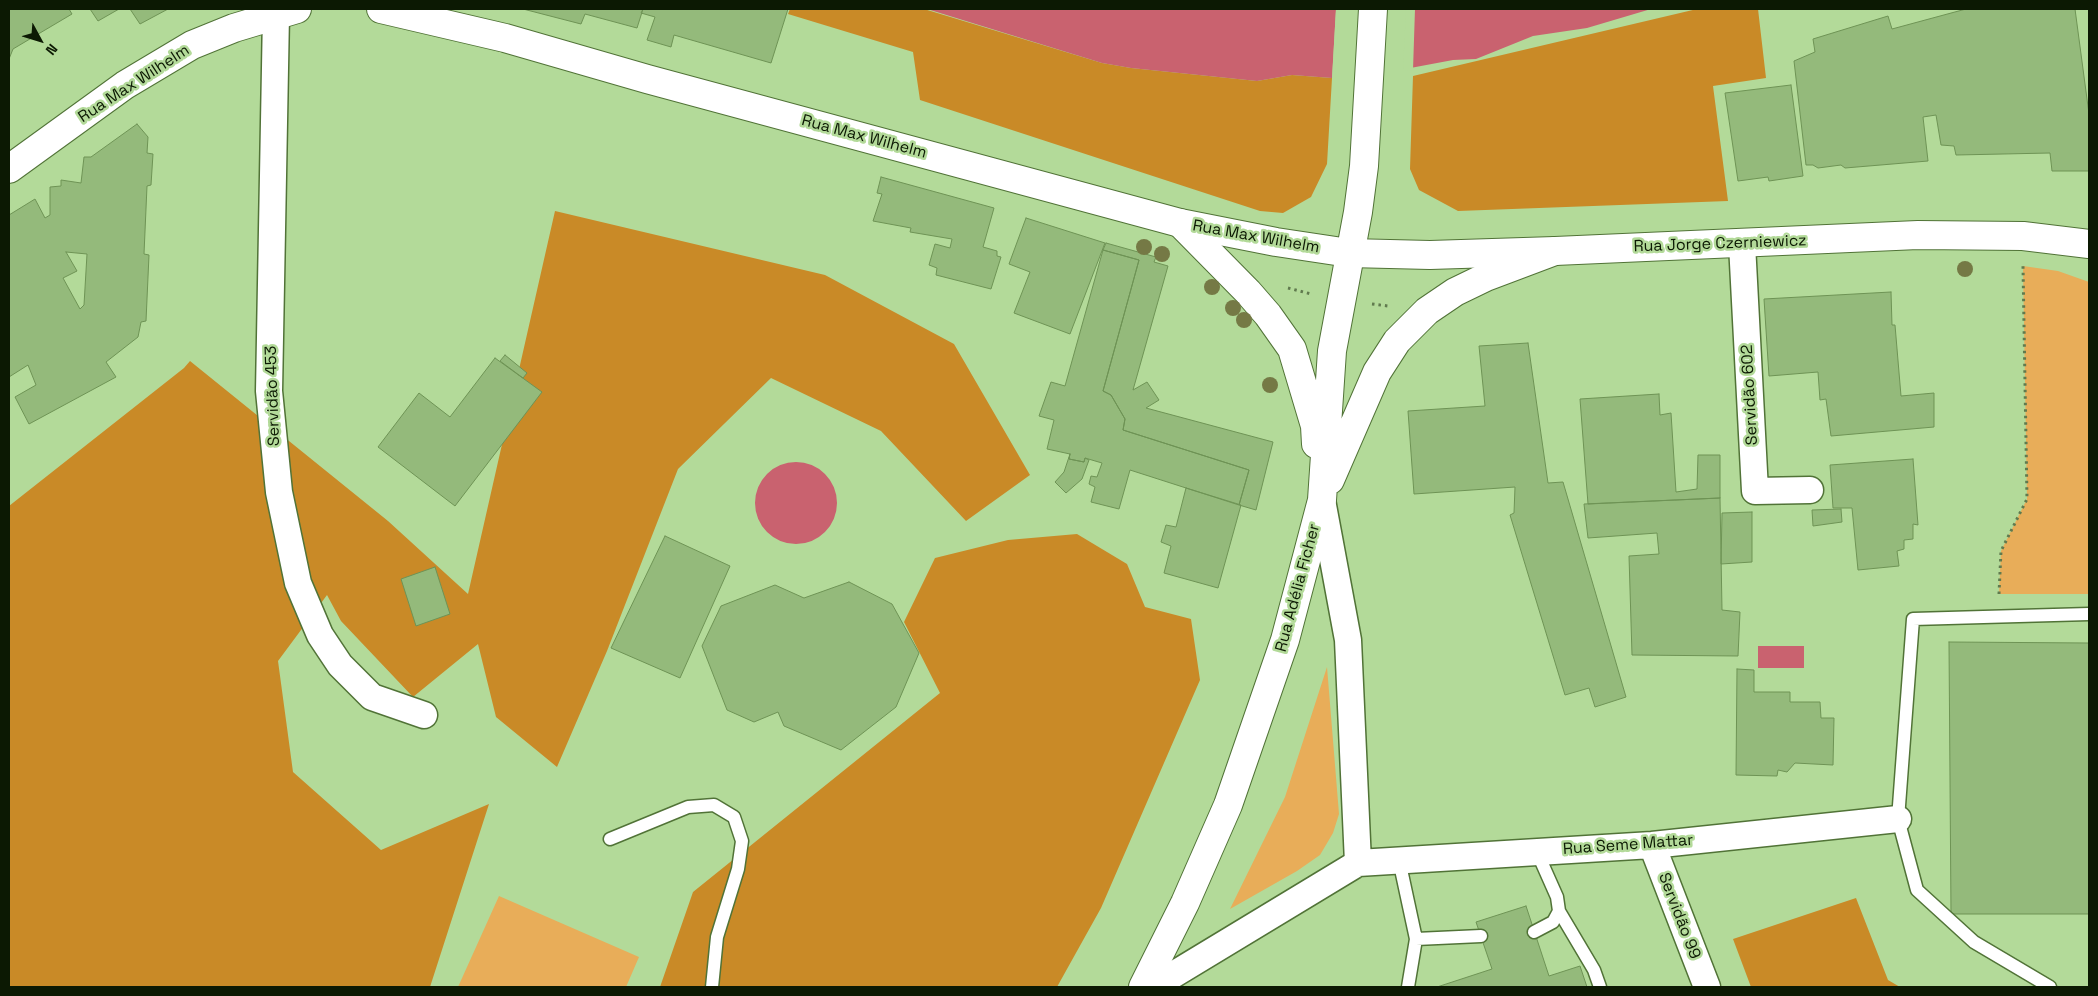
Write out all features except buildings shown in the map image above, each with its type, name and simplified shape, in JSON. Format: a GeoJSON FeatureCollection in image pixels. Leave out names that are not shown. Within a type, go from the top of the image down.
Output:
{"type":"FeatureCollection","features":[{"type":"Feature","properties":{"kind":"main road","name":"Rua Max Wilhelm"},"geometry":{"type":"LineString","coordinates":[[381,9],[505,38],[647,79],[1180,223],[1276,242],[1349,253]]}},
{"type":"Feature","properties":{"kind":"main road","name":"Rua Adélia Ficher"},"geometry":{"type":"LineString","coordinates":[[1143,987],[1185,904],[1228,805],[1285,640],[1322,500],[1332,351],[1358,212],[1364,166],[1373,9]]}},
{"type":"Feature","properties":{"kind":"main road","name":"Rua Max Wilhelm"},"geometry":{"type":"LineString","coordinates":[[9,169],[125,85],[184,50],[234,28],[286,11]]}},
{"type":"Feature","properties":{"kind":"main road"},"geometry":{"type":"LineString","coordinates":[[1180,223],[1248,292],[1268,315],[1292,349],[1314,426],[1322,500]]}},
{"type":"Feature","properties":{"kind":"main road","name":"Rua Jorge Czerniewicz"},"geometry":{"type":"LineString","coordinates":[[1349,253],[1430,255],[1742,244],[1918,235],[2023,236],[2089,244]]}},
{"type":"Feature","properties":{"kind":"main road"},"geometry":{"type":"LineString","coordinates":[[1322,500],[1376,372],[1397,341],[1427,311],[1455,292],[1486,277],[1555,251]]}},
{"type":"Feature","properties":{"kind":"street","name":"Servidão 453"},"geometry":{"type":"LineString","coordinates":[[286,11],[269,390],[279,492],[298,583],[320,635],[340,665],[372,697],[424,715]]}},
{"type":"Feature","properties":{"kind":"street","name":"Servidão 602"},"geometry":{"type":"LineString","coordinates":[[1742,244],[1755,491],[1810,490]]}},
{"type":"Feature","properties":{"kind":"street"},"geometry":{"type":"LineString","coordinates":[[1322,500],[1348,640],[1358,863]]}},
{"type":"Feature","properties":{"kind":"street","name":"Rua Seme Mattar"},"geometry":{"type":"LineString","coordinates":[[1153,987],[1358,863],[1652,845],[1898,818]]}},
{"type":"Feature","properties":{"kind":"street","name":"Servidão 99"},"geometry":{"type":"LineString","coordinates":[[1652,845],[1707,987]]}},
{"type":"Feature","properties":{"kind":"lane"},"geometry":{"type":"LineString","coordinates":[[2050,987],[1974,942],[1917,890],[1898,818],[1913,619],[2089,614]]}},
{"type":"Feature","properties":{"kind":"lane"},"geometry":{"type":"LineString","coordinates":[[610,839],[688,807],[714,805],[734,817],[742,841],[738,870],[717,937],[712,987]]}},
{"type":"Feature","properties":{"kind":"lane"},"geometry":{"type":"LineString","coordinates":[[1537,852],[1557,897],[1559,911],[1594,970],[1600,987]]}},
{"type":"Feature","properties":{"kind":"lane"},"geometry":{"type":"LineString","coordinates":[[1399,860],[1416,939],[1408,987]]}},
{"type":"Feature","properties":{"kind":"lane"},"geometry":{"type":"LineString","coordinates":[[1534,932],[1553,922],[1559,911]]}},
{"type":"Feature","properties":{"kind":"lane"},"geometry":{"type":"LineString","coordinates":[[1416,939],[1481,936]]}},
{"type":"Feature","properties":{"kind":"path"},"geometry":{"type":"LineString","coordinates":[[2002,616],[1999,594],[2001,551],[2027,499],[2023,236]]}},
{"type":"Feature","properties":{"kind":"shaded area"},"geometry":{"type":"Polygon","coordinates":[[[790,9],[924,9],[1102,63],[1131,68],[1257,81],[1292,75],[1332,78],[1327,164],[1311,197],[1283,213],[1260,211],[920,100],[913,52],[788,14],[790,9]]]}},
{"type":"Feature","properties":{"kind":"shaded area"},"geometry":{"type":"Polygon","coordinates":[[[927,9],[1336,9],[1332,78],[1292,75],[1257,81],[1131,68],[1102,63],[927,9]]]}},
{"type":"Feature","properties":{"kind":"shaded area"},"geometry":{"type":"Polygon","coordinates":[[[1408,9],[1651,9],[1587,28],[1533,36],[1476,59],[1453,60],[1405,69],[1408,9]]]}},
{"type":"Feature","properties":{"kind":"shaded area"},"geometry":{"type":"Polygon","coordinates":[[[1697,9],[1758,9],[1766,78],[1713,86],[1728,201],[1458,211],[1419,190],[1410,169],[1413,76],[1697,9]]]}},
{"type":"Feature","properties":{"kind":"shaded area"},"geometry":{"type":"Polygon","coordinates":[[[555,211],[825,275],[954,344],[1030,475],[966,521],[881,431],[771,378],[678,469],[607,651],[557,767],[496,717],[478,644],[413,697],[341,621],[327,595],[278,661],[293,772],[381,850],[489,804],[430,987],[9,987],[9,506],[184,368],[190,361],[388,521],[468,594],[555,211]]]}},
{"type":"Feature","properties":{"kind":"shaded area"},"geometry":{"type":"Polygon","coordinates":[[[2023,266],[2058,271],[2089,282],[2089,594],[1999,594],[2001,551],[2027,499],[2023,266]]]}},
{"type":"Feature","properties":{"kind":"shaded area"},"geometry":{"type":"Polygon","coordinates":[[[796,462],[812,465],[825,474],[834,487],[837,503],[834,519],[825,532],[812,541],[796,544],[780,541],[767,532],[758,519],[755,503],[758,487],[767,474],[780,465],[796,462]]]}},
{"type":"Feature","properties":{"kind":"shaded area"},"geometry":{"type":"Polygon","coordinates":[[[1077,534],[1127,564],[1145,607],[1191,619],[1200,680],[1101,908],[1057,987],[660,987],[693,892],[940,693],[904,622],[935,558],[1008,540],[1077,534]]]}},
{"type":"Feature","properties":{"kind":"shaded area"},"geometry":{"type":"Polygon","coordinates":[[[1758,646],[1804,646],[1804,668],[1758,668],[1758,646]]]}},
{"type":"Feature","properties":{"kind":"shaded area"},"geometry":{"type":"Polygon","coordinates":[[[1327,667],[1339,814],[1333,833],[1320,855],[1297,871],[1230,909],[1285,797],[1327,667]]]}},
{"type":"Feature","properties":{"kind":"shaded area"},"geometry":{"type":"Polygon","coordinates":[[[499,896],[639,957],[626,987],[458,987],[499,896]]]}},
{"type":"Feature","properties":{"kind":"shaded area"},"geometry":{"type":"Polygon","coordinates":[[[1856,898],[1888,980],[1900,987],[1751,987],[1733,939],[1856,898]]]}},
{"type":"Feature","properties":{"kind":"pier"},"geometry":{"type":"Polygon","coordinates":[[[1336,9],[1339,9],[1335,78],[1332,80],[1336,9]]]}},
{"type":"Feature","properties":{"kind":"pier"},"geometry":{"type":"Polygon","coordinates":[[[1406,9],[1415,9],[1413,70],[1405,71],[1403,69],[1406,9]]]}}]}
